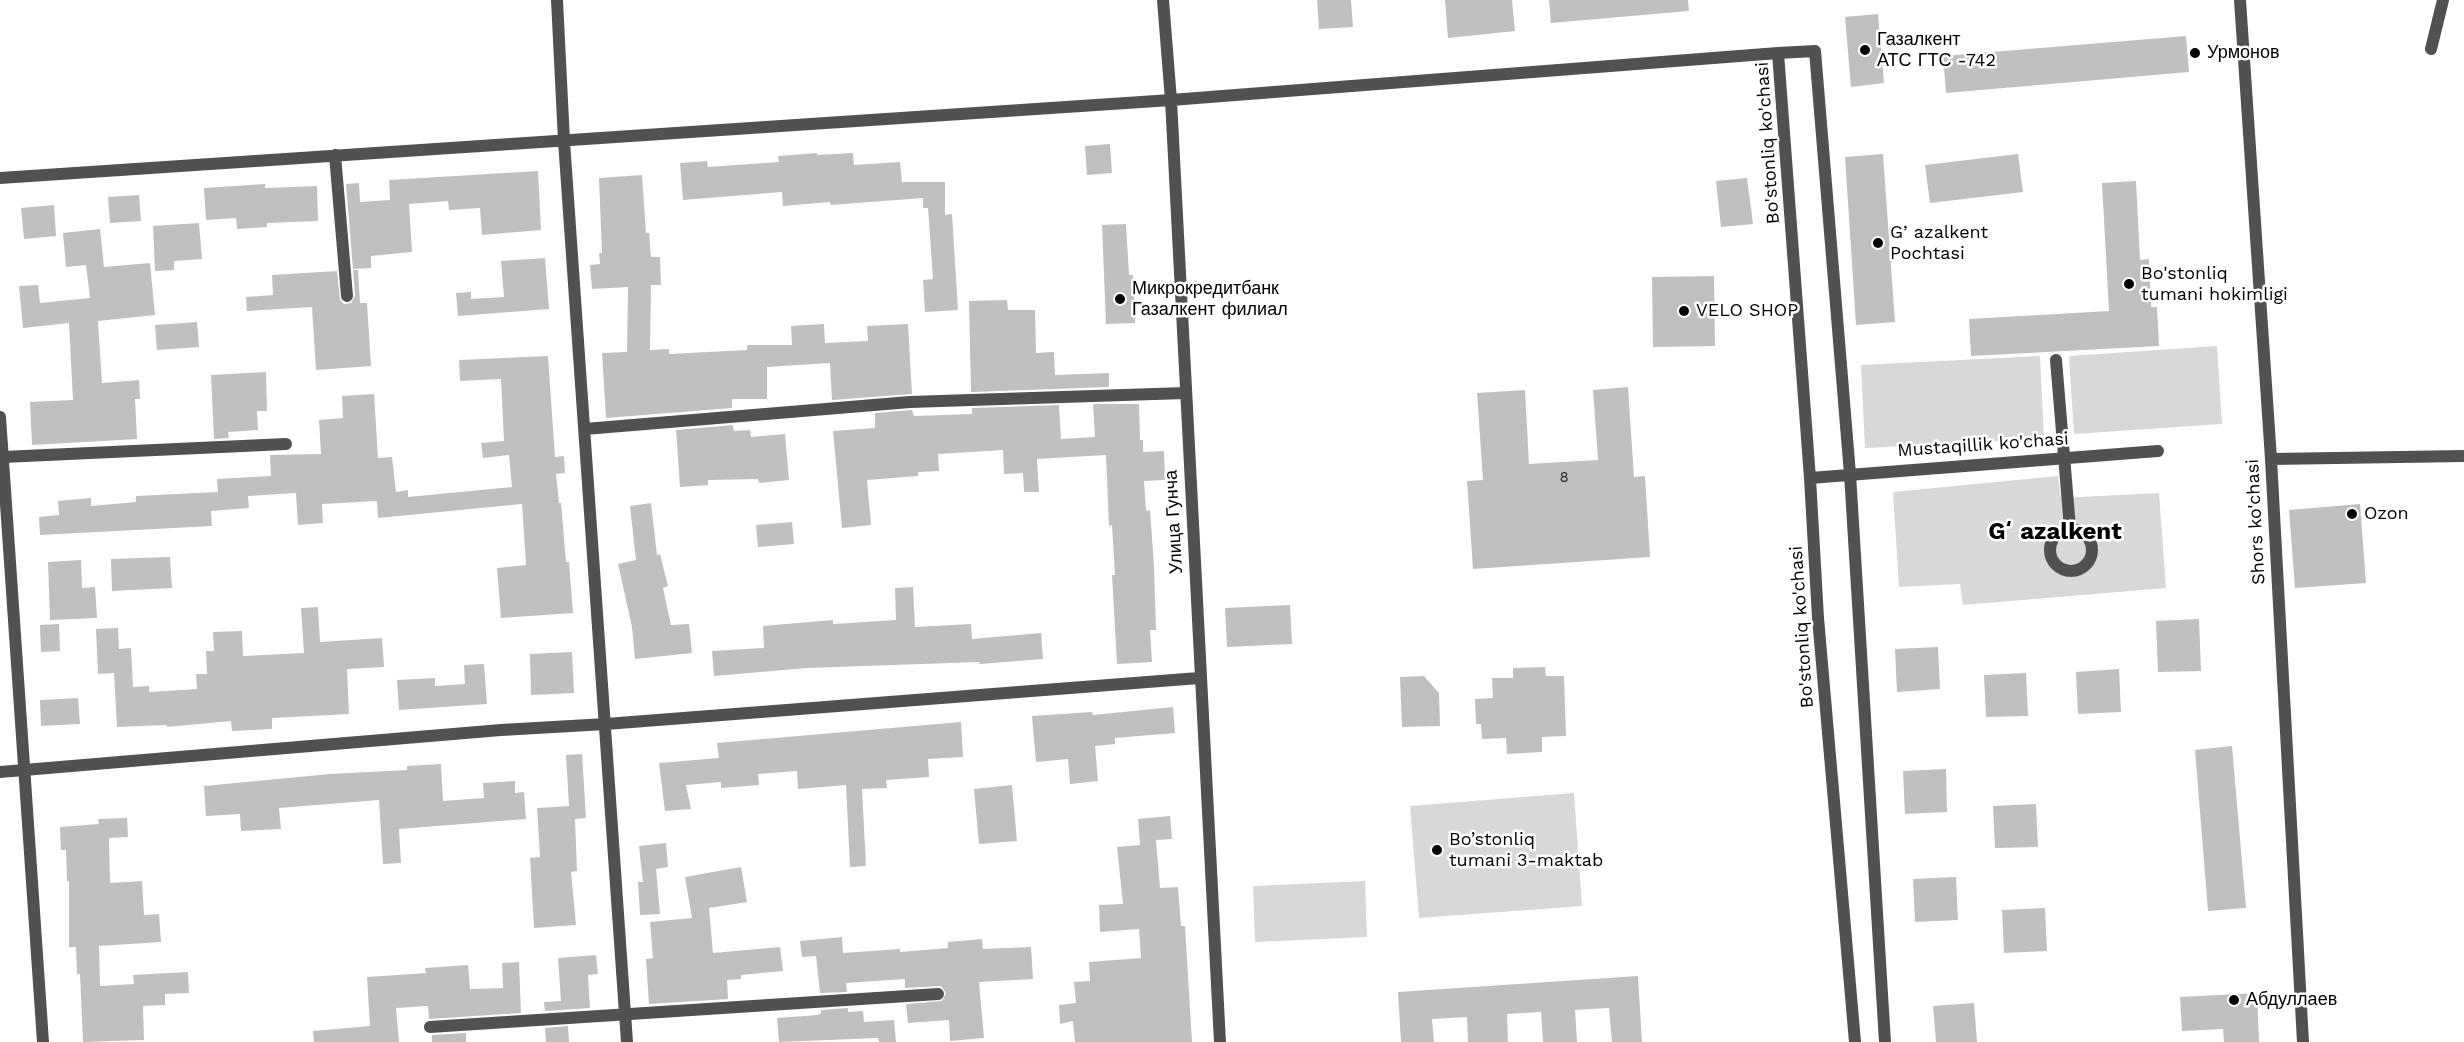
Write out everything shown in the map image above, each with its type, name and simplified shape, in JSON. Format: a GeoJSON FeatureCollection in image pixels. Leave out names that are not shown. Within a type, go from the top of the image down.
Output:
{"type":"FeatureCollection","features":[{"type":"Feature","properties":{"kind":"street"},"geometry":{"type":"LineString","coordinates":[[556,0],[627,1042]]}},
{"type":"Feature","properties":{"kind":"street","name":"Улица Гунча"},"geometry":{"type":"LineString","coordinates":[[1163,0],[1171,100],[1220,1042]]}},
{"type":"Feature","properties":{"kind":"street","name":"Shors ko'chasi"},"geometry":{"type":"LineString","coordinates":[[2240,0],[2271,459],[2303,1042]]}},
{"type":"Feature","properties":{"kind":"street"},"geometry":{"type":"LineString","coordinates":[[2431,49],[2443,0]]}},
{"type":"Feature","properties":{"kind":"street","name":"Bo'stonliq ko'chasi"},"geometry":{"type":"LineString","coordinates":[[1855,1042],[1818,618],[1810,478],[1778,53],[1815,51],[1850,474],[1885,1042]]}},
{"type":"Feature","properties":{"kind":"street"},"geometry":{"type":"LineString","coordinates":[[0,178],[1171,100],[1778,53]]}},
{"type":"Feature","properties":{"kind":"street"},"geometry":{"type":"LineString","coordinates":[[335,155],[347,296]]}},
{"type":"Feature","properties":{"kind":"street"},"geometry":{"type":"LineString","coordinates":[[2056,360],[2070,528]]}},
{"type":"Feature","properties":{"kind":"street"},"geometry":{"type":"LineString","coordinates":[[585,429],[910,402],[1185,393]]}},
{"type":"Feature","properties":{"kind":"street"},"geometry":{"type":"LineString","coordinates":[[0,417],[43,1042]]}},
{"type":"Feature","properties":{"kind":"street"},"geometry":{"type":"LineString","coordinates":[[3,457],[286,444]]}},
{"type":"Feature","properties":{"kind":"street","name":"Mustaqillik ko'chasi"},"geometry":{"type":"LineString","coordinates":[[1810,478],[2158,451]]}},
{"type":"Feature","properties":{"kind":"street"},"geometry":{"type":"LineString","coordinates":[[2271,459],[2464,456]]}},
{"type":"Feature","properties":{"kind":"street"},"geometry":{"type":"LineString","coordinates":[[0,772],[25,772],[501,730],[606,724],[1200,678]]}},
{"type":"Feature","properties":{"kind":"street"},"geometry":{"type":"LineString","coordinates":[[430,1027],[938,994]]}},
{"type":"Feature","properties":{"kind":"shaded area"},"geometry":{"type":"Polygon","coordinates":[[[2217,346],[2222,424],[2074,434],[2069,356],[2217,346]]]}},
{"type":"Feature","properties":{"kind":"shaded area"},"geometry":{"type":"Polygon","coordinates":[[[2040,356],[2044,439],[1865,448],[1861,365],[2040,356]]]}},
{"type":"Feature","properties":{"kind":"shaded area"},"geometry":{"type":"Polygon","coordinates":[[[2058,476],[2061,498],[2159,493],[2166,588],[1963,605],[1960,584],[1899,587],[1893,492],[2058,476]]]}},
{"type":"Feature","properties":{"kind":"shaded area"},"geometry":{"type":"Polygon","coordinates":[[[1574,793],[1582,906],[1419,918],[1410,806],[1574,793]]]}},
{"type":"Feature","properties":{"kind":"shaded area"},"geometry":{"type":"Polygon","coordinates":[[[1365,881],[1367,937],[1255,942],[1253,886],[1365,881]]]}},
{"type":"Feature","properties":{"kind":"building"},"geometry":{"type":"Polygon","coordinates":[[[1317,0],[1351,0],[1353,27],[1319,29],[1317,0]]]}},
{"type":"Feature","properties":{"kind":"building"},"geometry":{"type":"Polygon","coordinates":[[[1445,0],[1512,0],[1515,31],[1448,38],[1445,0]]]}},
{"type":"Feature","properties":{"kind":"building"},"geometry":{"type":"Polygon","coordinates":[[[1549,0],[1688,0],[1689,11],[1551,23],[1549,0]]]}},
{"type":"Feature","properties":{"kind":"building","name":"Газалкент АТС ГТС -742"},"geometry":{"type":"Polygon","coordinates":[[[1878,14],[1884,83],[1851,87],[1845,17],[1878,14]]]}},
{"type":"Feature","properties":{"kind":"building"},"geometry":{"type":"Polygon","coordinates":[[[2186,36],[2189,72],[1946,93],[1943,56],[2186,36]]]}},
{"type":"Feature","properties":{"kind":"building"},"geometry":{"type":"Polygon","coordinates":[[[1110,144],[1112,173],[1087,175],[1085,146],[1110,144]]]}},
{"type":"Feature","properties":{"kind":"building"},"geometry":{"type":"Polygon","coordinates":[[[817,153],[817,155],[853,153],[854,165],[900,162],[902,182],[945,182],[945,215],[952,214],[958,310],[925,312],[923,280],[933,279],[928,208],[923,208],[923,198],[783,206],[782,192],[683,200],[680,163],[707,161],[708,167],[779,162],[778,156],[817,153]]]}},
{"type":"Feature","properties":{"kind":"building"},"geometry":{"type":"Polygon","coordinates":[[[1883,154],[1895,322],[1856,325],[1845,157],[1883,154]]]}},
{"type":"Feature","properties":{"kind":"building"},"geometry":{"type":"Polygon","coordinates":[[[2018,154],[2023,192],[1930,203],[1925,165],[2018,154]]]}},
{"type":"Feature","properties":{"kind":"building"},"geometry":{"type":"Polygon","coordinates":[[[538,171],[541,230],[482,235],[480,208],[449,210],[448,201],[409,204],[412,252],[371,256],[371,268],[353,269],[346,184],[359,183],[360,202],[390,200],[389,180],[538,171]]]}},
{"type":"Feature","properties":{"kind":"building"},"geometry":{"type":"Polygon","coordinates":[[[642,175],[646,233],[649,233],[651,257],[660,257],[661,285],[651,285],[650,350],[669,349],[669,354],[747,350],[747,345],[792,345],[791,326],[824,324],[825,343],[868,341],[867,326],[908,324],[912,394],[832,400],[830,363],[767,367],[767,399],[732,399],[732,408],[606,418],[602,353],[627,352],[628,287],[592,289],[590,265],[600,264],[599,253],[602,253],[599,178],[642,175]]]}},
{"type":"Feature","properties":{"kind":"building"},"geometry":{"type":"Polygon","coordinates":[[[1747,178],[1753,224],[1721,227],[1716,181],[1747,178]]]}},
{"type":"Feature","properties":{"kind":"building","name":"Bo'stonliq tumani hokimligi"},"geometry":{"type":"Polygon","coordinates":[[[2136,181],[2140,260],[2149,259],[2151,307],[2157,307],[2159,346],[1971,356],[1969,319],[2109,311],[2102,183],[2136,181]]]}},
{"type":"Feature","properties":{"kind":"building"},"geometry":{"type":"Polygon","coordinates":[[[265,184],[265,188],[317,186],[318,221],[267,223],[267,227],[237,229],[236,218],[206,220],[204,188],[265,184]]]}},
{"type":"Feature","properties":{"kind":"building"},"geometry":{"type":"Polygon","coordinates":[[[139,195],[141,221],[110,223],[108,197],[139,195]]]}},
{"type":"Feature","properties":{"kind":"building"},"geometry":{"type":"Polygon","coordinates":[[[54,205],[56,236],[24,239],[21,208],[54,205]]]}},
{"type":"Feature","properties":{"kind":"building"},"geometry":{"type":"Polygon","coordinates":[[[199,223],[202,259],[174,261],[174,270],[155,271],[153,226],[199,223]]]}},
{"type":"Feature","properties":{"kind":"building"},"geometry":{"type":"Polygon","coordinates":[[[1126,224],[1129,275],[1133,275],[1135,323],[1106,324],[1102,225],[1126,224]]]}},
{"type":"Feature","properties":{"kind":"building"},"geometry":{"type":"Polygon","coordinates":[[[100,229],[104,267],[150,263],[155,315],[98,321],[102,383],[139,380],[140,399],[135,399],[137,439],[32,445],[30,402],[73,400],[69,323],[23,328],[19,286],[38,285],[40,303],[90,298],[86,265],[66,267],[63,233],[100,229]]]}},
{"type":"Feature","properties":{"kind":"building"},"geometry":{"type":"Polygon","coordinates":[[[545,258],[549,309],[458,316],[456,293],[471,292],[471,299],[504,297],[501,261],[545,258]]]}},
{"type":"Feature","properties":{"kind":"building"},"geometry":{"type":"Polygon","coordinates":[[[353,270],[358,270],[360,303],[367,303],[371,366],[316,370],[312,307],[247,311],[246,297],[273,295],[272,275],[337,271],[340,300],[344,304],[351,303],[355,296],[353,270]]]}},
{"type":"Feature","properties":{"kind":"building","name":"VELO SHOP"},"geometry":{"type":"Polygon","coordinates":[[[1714,276],[1715,346],[1653,347],[1652,277],[1714,276]]]}},
{"type":"Feature","properties":{"kind":"building"},"geometry":{"type":"Polygon","coordinates":[[[1007,300],[1008,310],[1035,310],[1036,353],[1054,352],[1055,375],[1109,373],[1109,387],[971,392],[969,301],[1007,300]]]}},
{"type":"Feature","properties":{"kind":"building"},"geometry":{"type":"Polygon","coordinates":[[[197,322],[199,347],[157,350],[155,325],[197,322]]]}},
{"type":"Feature","properties":{"kind":"building"},"geometry":{"type":"Polygon","coordinates":[[[548,356],[555,457],[564,456],[565,473],[556,474],[566,562],[569,562],[573,613],[501,618],[497,568],[526,565],[522,504],[378,518],[377,501],[322,504],[323,523],[298,525],[296,493],[248,496],[249,508],[211,511],[212,526],[40,535],[39,517],[59,515],[58,501],[91,498],[91,506],[136,502],[136,496],[218,492],[217,479],[271,476],[270,455],[321,454],[319,420],[343,418],[342,396],[374,394],[378,458],[392,457],[396,492],[408,490],[408,497],[512,487],[509,455],[483,458],[481,443],[504,441],[501,379],[460,381],[459,360],[548,356]]]}},
{"type":"Feature","properties":{"kind":"building"},"geometry":{"type":"Polygon","coordinates":[[[266,372],[267,411],[257,411],[258,430],[228,432],[229,438],[214,439],[211,375],[266,372]]]}},
{"type":"Feature","properties":{"kind":"building"},"geometry":{"type":"Polygon","coordinates":[[[1628,387],[1634,477],[1645,476],[1650,557],[1473,569],[1467,481],[1483,480],[1477,393],[1525,390],[1529,464],[1598,460],[1593,390],[1628,387]]]}},
{"type":"Feature","properties":{"kind":"building"},"geometry":{"type":"Polygon","coordinates":[[[1093,404],[1139,404],[1140,440],[1143,440],[1143,452],[1164,451],[1165,480],[1144,481],[1146,511],[1150,510],[1154,566],[1156,630],[1150,630],[1152,662],[1117,664],[1112,575],[1115,575],[1112,525],[1109,526],[1106,455],[1037,459],[1039,492],[1024,492],[1023,473],[1004,474],[1003,450],[938,454],[939,471],[918,472],[918,476],[867,480],[871,525],[842,528],[833,431],[875,428],[875,413],[912,410],[914,416],[972,414],[972,408],[1059,405],[1061,439],[1095,437],[1093,404]]]}},
{"type":"Feature","properties":{"kind":"building"},"geometry":{"type":"Polygon","coordinates":[[[733,425],[734,431],[750,430],[751,437],[785,434],[789,480],[759,483],[758,479],[708,480],[708,485],[680,487],[676,430],[733,425]]]}},
{"type":"Feature","properties":{"kind":"building"},"geometry":{"type":"Polygon","coordinates":[[[651,503],[657,555],[660,554],[668,586],[663,588],[671,625],[689,624],[692,653],[635,659],[632,627],[618,564],[636,560],[630,506],[651,503]]]}},
{"type":"Feature","properties":{"kind":"building"},"geometry":{"type":"Polygon","coordinates":[[[2360,504],[2366,583],[2295,588],[2289,510],[2360,504]]]}},
{"type":"Feature","properties":{"kind":"building"},"geometry":{"type":"Polygon","coordinates":[[[792,522],[794,544],[758,547],[756,525],[792,522]]]}},
{"type":"Feature","properties":{"kind":"building"},"geometry":{"type":"Polygon","coordinates":[[[170,557],[172,588],[112,591],[111,559],[170,557]]]}},
{"type":"Feature","properties":{"kind":"building"},"geometry":{"type":"Polygon","coordinates":[[[81,560],[82,588],[95,587],[97,618],[50,620],[48,562],[81,560]]]}},
{"type":"Feature","properties":{"kind":"building"},"geometry":{"type":"Polygon","coordinates":[[[913,587],[915,627],[971,624],[972,639],[1041,633],[1043,659],[980,664],[979,662],[807,668],[714,676],[712,651],[764,648],[763,626],[833,620],[833,624],[896,620],[895,588],[913,587]]]}},
{"type":"Feature","properties":{"kind":"building"},"geometry":{"type":"Polygon","coordinates":[[[1290,605],[1292,644],[1227,647],[1225,608],[1290,605]]]}},
{"type":"Feature","properties":{"kind":"building"},"geometry":{"type":"Polygon","coordinates":[[[318,607],[320,642],[382,638],[384,667],[347,669],[349,714],[272,718],[272,729],[232,731],[231,721],[167,727],[167,725],[117,727],[114,673],[98,674],[96,629],[118,628],[119,649],[131,648],[133,687],[149,686],[149,692],[197,689],[196,674],[207,674],[206,651],[214,651],[213,632],[242,631],[243,656],[304,653],[301,608],[318,607]]]}},
{"type":"Feature","properties":{"kind":"building"},"geometry":{"type":"Polygon","coordinates":[[[2199,619],[2201,671],[2158,672],[2156,621],[2199,619]]]}},
{"type":"Feature","properties":{"kind":"building"},"geometry":{"type":"Polygon","coordinates":[[[59,624],[60,651],[41,652],[40,625],[59,624]]]}},
{"type":"Feature","properties":{"kind":"building"},"geometry":{"type":"Polygon","coordinates":[[[1938,647],[1940,689],[1897,692],[1895,649],[1938,647]]]}},
{"type":"Feature","properties":{"kind":"building"},"geometry":{"type":"Polygon","coordinates":[[[572,652],[574,693],[531,695],[530,654],[572,652]]]}},
{"type":"Feature","properties":{"kind":"building"},"geometry":{"type":"Polygon","coordinates":[[[484,664],[487,704],[399,710],[397,680],[435,678],[435,686],[465,684],[464,665],[484,664]]]}},
{"type":"Feature","properties":{"kind":"building"},"geometry":{"type":"Polygon","coordinates":[[[1545,667],[1546,676],[1564,676],[1566,736],[1542,737],[1542,752],[1507,754],[1506,738],[1482,739],[1481,724],[1476,724],[1475,699],[1493,698],[1492,678],[1513,678],[1513,668],[1545,667]]]}},
{"type":"Feature","properties":{"kind":"building"},"geometry":{"type":"Polygon","coordinates":[[[2119,669],[2121,712],[2078,714],[2076,672],[2119,669]]]}},
{"type":"Feature","properties":{"kind":"building"},"geometry":{"type":"Polygon","coordinates":[[[2026,673],[2028,716],[1986,717],[1984,675],[2026,673]]]}},
{"type":"Feature","properties":{"kind":"building"},"geometry":{"type":"Polygon","coordinates":[[[1424,676],[1439,693],[1440,726],[1402,727],[1400,677],[1424,676]]]}},
{"type":"Feature","properties":{"kind":"building"},"geometry":{"type":"Polygon","coordinates":[[[78,698],[80,724],[41,726],[40,700],[78,698]]]}},
{"type":"Feature","properties":{"kind":"building"},"geometry":{"type":"Polygon","coordinates":[[[1173,707],[1175,733],[1115,738],[1115,744],[1095,746],[1098,781],[1070,784],[1068,759],[1036,762],[1032,716],[1092,712],[1093,715],[1173,707]]]}},
{"type":"Feature","properties":{"kind":"building"},"geometry":{"type":"Polygon","coordinates":[[[961,722],[963,757],[928,759],[929,777],[886,780],[887,788],[862,789],[866,866],[850,867],[846,785],[798,789],[797,771],[758,774],[759,785],[721,788],[721,782],[686,785],[691,809],[665,811],[659,763],[719,758],[717,743],[961,722]]]}},
{"type":"Feature","properties":{"kind":"building"},"geometry":{"type":"Polygon","coordinates":[[[2232,746],[2246,908],[2208,911],[2195,750],[2232,746]]]}},
{"type":"Feature","properties":{"kind":"building"},"geometry":{"type":"Polygon","coordinates":[[[582,754],[586,818],[575,819],[577,871],[571,872],[576,925],[534,928],[530,858],[540,857],[537,808],[569,806],[566,755],[582,754]]]}},
{"type":"Feature","properties":{"kind":"building"},"geometry":{"type":"Polygon","coordinates":[[[441,764],[443,801],[484,798],[483,783],[515,781],[515,793],[524,792],[526,819],[399,829],[401,863],[383,864],[379,800],[279,808],[281,829],[241,831],[240,814],[206,816],[204,786],[330,774],[407,770],[407,766],[441,764]]]}},
{"type":"Feature","properties":{"kind":"building"},"geometry":{"type":"Polygon","coordinates":[[[1946,769],[1947,812],[1905,814],[1903,771],[1946,769]]]}},
{"type":"Feature","properties":{"kind":"building"},"geometry":{"type":"Polygon","coordinates":[[[1012,785],[1017,841],[979,844],[974,789],[1012,785]]]}},
{"type":"Feature","properties":{"kind":"building"},"geometry":{"type":"Polygon","coordinates":[[[2036,804],[2038,847],[1995,848],[1993,806],[2036,804]]]}},
{"type":"Feature","properties":{"kind":"building"},"geometry":{"type":"Polygon","coordinates":[[[1170,816],[1172,839],[1156,840],[1160,888],[1178,887],[1181,926],[1185,926],[1192,1042],[1075,1042],[1073,1021],[1060,1024],[1059,1005],[1076,1003],[1074,982],[1090,981],[1089,962],[1141,958],[1139,929],[1100,932],[1099,905],[1123,904],[1117,847],[1140,845],[1138,819],[1170,816]]]}},
{"type":"Feature","properties":{"kind":"building"},"geometry":{"type":"Polygon","coordinates":[[[127,818],[128,837],[109,838],[110,883],[142,881],[144,915],[159,914],[161,942],[99,946],[100,986],[134,984],[133,975],[188,972],[189,993],[165,994],[165,1005],[143,1006],[144,1040],[83,1042],[80,974],[77,974],[76,947],[69,947],[69,881],[67,881],[66,850],[61,850],[60,827],[99,824],[98,819],[127,818]]]}},
{"type":"Feature","properties":{"kind":"building"},"geometry":{"type":"Polygon","coordinates":[[[666,843],[668,867],[656,869],[660,914],[640,915],[638,882],[643,882],[639,846],[666,843]]]}},
{"type":"Feature","properties":{"kind":"building"},"geometry":{"type":"Polygon","coordinates":[[[741,867],[747,902],[709,908],[713,953],[780,947],[783,971],[741,975],[741,979],[727,980],[728,999],[649,1004],[646,959],[653,958],[650,922],[692,918],[685,877],[741,867]]]}},
{"type":"Feature","properties":{"kind":"building"},"geometry":{"type":"Polygon","coordinates":[[[1956,877],[1958,920],[1915,922],[1913,879],[1956,877]]]}},
{"type":"Feature","properties":{"kind":"building"},"geometry":{"type":"Polygon","coordinates":[[[2045,908],[2047,951],[2004,953],[2002,910],[2045,908]]]}},
{"type":"Feature","properties":{"kind":"building"},"geometry":{"type":"Polygon","coordinates":[[[842,937],[843,953],[948,948],[948,942],[982,939],[983,949],[1031,947],[1033,979],[979,982],[984,1038],[950,1041],[949,1020],[908,1023],[906,1004],[942,1001],[946,993],[941,986],[905,988],[905,979],[846,983],[847,992],[820,993],[816,956],[802,957],[800,941],[842,937]]]}},
{"type":"Feature","properties":{"kind":"building"},"geometry":{"type":"Polygon","coordinates":[[[596,955],[598,974],[588,975],[590,1008],[545,1011],[544,1002],[561,1001],[558,958],[596,955]]]}},
{"type":"Feature","properties":{"kind":"building"},"geometry":{"type":"Polygon","coordinates":[[[519,962],[521,1013],[429,1019],[428,1006],[396,1008],[399,1042],[314,1042],[313,1031],[370,1026],[367,977],[426,973],[425,968],[468,965],[470,989],[503,988],[502,963],[519,962]]]}},
{"type":"Feature","properties":{"kind":"building"},"geometry":{"type":"Polygon","coordinates":[[[1638,976],[1642,1042],[1612,1042],[1609,1008],[1575,1010],[1577,1042],[1543,1042],[1541,1012],[1507,1014],[1508,1042],[1468,1042],[1467,1017],[1432,1019],[1434,1042],[1401,1042],[1398,992],[1638,976]]]}},
{"type":"Feature","properties":{"kind":"building"},"geometry":{"type":"Polygon","coordinates":[[[2257,993],[2259,1042],[2224,1042],[2223,1029],[2182,1031],[2180,997],[2257,993]]]}},
{"type":"Feature","properties":{"kind":"building"},"geometry":{"type":"Polygon","coordinates":[[[1974,1003],[1977,1042],[1936,1042],[1933,1006],[1974,1003]]]}},
{"type":"Feature","properties":{"kind":"building"},"geometry":{"type":"Polygon","coordinates":[[[848,1008],[848,1012],[863,1011],[864,1022],[894,1020],[896,1042],[879,1042],[878,1038],[779,1042],[777,1018],[818,1015],[821,1010],[848,1008]]]}},
{"type":"Feature","properties":{"kind":"building"},"geometry":{"type":"Polygon","coordinates":[[[568,1026],[569,1042],[546,1042],[545,1028],[568,1026]]]}},
{"type":"Feature","properties":{"kind":"building"},"geometry":{"type":"Polygon","coordinates":[[[466,1033],[466,1042],[432,1042],[432,1035],[466,1033]]]}},
{"type":"Feature","properties":{"kind":"place","name":"Газалкент АТС ГТС -742"},"geometry":{"type":"Point","coordinates":[1865,50]}},
{"type":"Feature","properties":{"kind":"place","name":"Урмонов"},"geometry":{"type":"Point","coordinates":[2195,53]}},
{"type":"Feature","properties":{"kind":"place","name":"Gʼazalkent Pochtasi"},"geometry":{"type":"Point","coordinates":[1878,243]}},
{"type":"Feature","properties":{"kind":"place","name":"Bo'stonliq tumani hokimligi"},"geometry":{"type":"Point","coordinates":[2129,284]}},
{"type":"Feature","properties":{"kind":"place","name":"Микрокредитбанк Газалкент филиал"},"geometry":{"type":"Point","coordinates":[1120,299]}},
{"type":"Feature","properties":{"kind":"place","name":"VELO SHOP"},"geometry":{"type":"Point","coordinates":[1684,311]}},
{"type":"Feature","properties":{"kind":"place","name":"Ozon"},"geometry":{"type":"Point","coordinates":[2352,514]}},
{"type":"Feature","properties":{"kind":"place","name":"Bo’stonliq tumani 3-maktab"},"geometry":{"type":"Point","coordinates":[1437,850]}},
{"type":"Feature","properties":{"kind":"place","name":"Абдуллаев"},"geometry":{"type":"Point","coordinates":[2234,1000]}},
{"type":"Feature","properties":{"kind":"district","name":"Gʻazalkent"},"geometry":{"type":"Point","coordinates":[2055,532]}}]}
